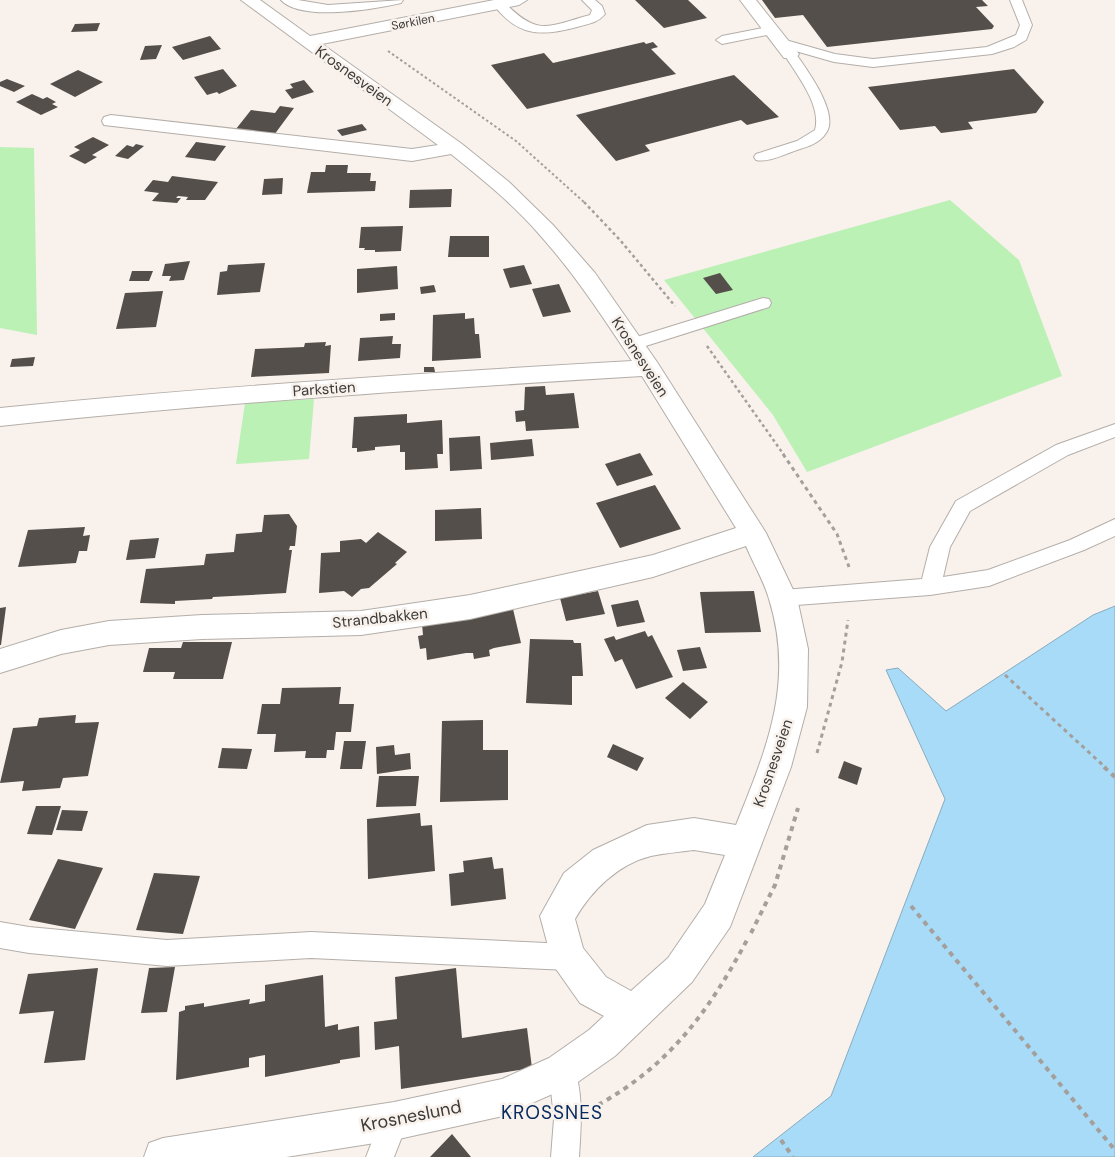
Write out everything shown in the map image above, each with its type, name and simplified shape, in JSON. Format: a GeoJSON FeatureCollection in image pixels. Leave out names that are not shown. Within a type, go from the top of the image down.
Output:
{"type":"FeatureCollection","features":[{"type":"Feature","properties":{"kind":"street","name":"Krosnesveien"},"geometry":{"type":"LineString","coordinates":[[249,0],[455,148],[502,186],[546,229],[586,278],[633,344],[753,533],[784,598],[794,649],[792,707],[776,767],[744,842],[718,915],[680,970],[634,1012]]}},
{"type":"Feature","properties":{"kind":"street","name":"Sørkilen"},"geometry":{"type":"LineString","coordinates":[[307,42],[519,0]]}},
{"type":"Feature","properties":{"kind":"street"},"geometry":{"type":"LineString","coordinates":[[748,0],[782,42]]}},
{"type":"Feature","properties":{"kind":"street"},"geometry":{"type":"LineString","coordinates":[[111,120],[412,155],[455,148]]}},
{"type":"Feature","properties":{"kind":"street","name":"Parkstien"},"geometry":{"type":"LineString","coordinates":[[0,417],[143,402],[454,379],[648,368]]}},
{"type":"Feature","properties":{"kind":"street","name":"Strandbakken"},"geometry":{"type":"LineString","coordinates":[[0,661],[61,642],[109,633],[202,627],[361,623],[470,607],[644,568],[753,533]]}},
{"type":"Feature","properties":{"kind":"street"},"geometry":{"type":"LineString","coordinates":[[634,1012],[593,990],[568,957],[557,916],[576,885],[605,861],[647,841],[694,834],[744,842]]}},
{"type":"Feature","properties":{"kind":"street","name":"Krosneslund"},"geometry":{"type":"LineString","coordinates":[[163,1157],[394,1121],[503,1097],[562,1071],[602,1043],[634,1012]]}},
{"type":"Feature","properties":{"kind":"lane"},"geometry":{"type":"LineString","coordinates":[[287,0],[299,5],[325,8],[360,7],[396,0]]}},
{"type":"Feature","properties":{"kind":"lane"},"geometry":{"type":"LineString","coordinates":[[499,4],[521,25],[543,30],[594,18],[599,14],[598,9],[588,0]]}},
{"type":"Feature","properties":{"kind":"lane"},"geometry":{"type":"LineString","coordinates":[[722,40],[782,42],[834,58],[873,63],[988,51],[1010,44],[1022,37],[1026,25],[1016,0]]}},
{"type":"Feature","properties":{"kind":"lane"},"geometry":{"type":"LineString","coordinates":[[360,7],[366,31]]}},
{"type":"Feature","properties":{"kind":"lane"},"geometry":{"type":"LineString","coordinates":[[761,157],[806,142],[821,131],[824,120],[821,107],[782,42]]}},
{"type":"Feature","properties":{"kind":"lane"},"geometry":{"type":"LineString","coordinates":[[633,344],[763,302]]}},
{"type":"Feature","properties":{"kind":"lane"},"geometry":{"type":"LineString","coordinates":[[930,587],[940,547],[963,506],[1062,450],[1115,430]]}},
{"type":"Feature","properties":{"kind":"lane"},"geometry":{"type":"LineString","coordinates":[[784,598],[930,587],[988,578],[1077,544],[1115,527]]}},
{"type":"Feature","properties":{"kind":"lane"},"geometry":{"type":"LineString","coordinates":[[0,935],[29,940],[167,953],[311,944],[568,957]]}},
{"type":"Feature","properties":{"kind":"lane"},"geometry":{"type":"LineString","coordinates":[[562,1071],[568,1119],[565,1157]]}},
{"type":"Feature","properties":{"kind":"lane"},"geometry":{"type":"LineString","coordinates":[[380,1157],[394,1121]]}},
{"type":"Feature","properties":{"kind":"path"},"geometry":{"type":"LineString","coordinates":[[1005,676],[1115,777]]}},
{"type":"Feature","properties":{"kind":"path"},"geometry":{"type":"LineString","coordinates":[[911,906],[1115,1150]]}},
{"type":"Feature","properties":{"kind":"path"},"geometry":{"type":"LineString","coordinates":[[781,1140],[793,1157]]}},
{"type":"Feature","properties":{"kind":"green space"},"geometry":{"type":"Polygon","coordinates":[[[0,147],[34,148],[37,335],[0,328],[0,147]]]}},
{"type":"Feature","properties":{"kind":"green space"},"geometry":{"type":"Polygon","coordinates":[[[950,200],[1019,260],[1062,376],[807,472],[773,415],[664,280],[950,200]]]}},
{"type":"Feature","properties":{"kind":"green space"},"geometry":{"type":"Polygon","coordinates":[[[314,399],[309,459],[236,464],[245,403],[314,399]]]}},
{"type":"Feature","properties":{"kind":"water"},"geometry":{"type":"Polygon","coordinates":[[[1115,606],[1115,1157],[753,1157],[831,1096],[945,799],[886,670],[898,668],[946,711],[1093,615],[1115,606]]]}},
{"type":"Feature","properties":{"kind":"building"},"geometry":{"type":"Polygon","coordinates":[[[635,0],[688,0],[707,18],[664,28],[635,0]]]}},
{"type":"Feature","properties":{"kind":"building"},"geometry":{"type":"Polygon","coordinates":[[[762,0],[982,0],[988,6],[976,7],[994,26],[992,29],[827,47],[803,15],[775,18],[762,0]]]}},
{"type":"Feature","properties":{"kind":"building"},"geometry":{"type":"Polygon","coordinates":[[[100,23],[97,31],[71,32],[75,24],[100,23]]]}},
{"type":"Feature","properties":{"kind":"building"},"geometry":{"type":"Polygon","coordinates":[[[210,36],[221,49],[183,60],[172,47],[210,36]]]}},
{"type":"Feature","properties":{"kind":"building"},"geometry":{"type":"Polygon","coordinates":[[[644,42],[646,44],[653,42],[658,47],[651,49],[676,74],[527,109],[491,65],[544,53],[553,63],[644,42]]]}},
{"type":"Feature","properties":{"kind":"building"},"geometry":{"type":"Polygon","coordinates":[[[162,45],[156,59],[140,60],[145,46],[162,45]]]}},
{"type":"Feature","properties":{"kind":"building"},"geometry":{"type":"Polygon","coordinates":[[[223,69],[237,86],[219,94],[217,92],[207,95],[194,77],[223,69]]]}},
{"type":"Feature","properties":{"kind":"building"},"geometry":{"type":"Polygon","coordinates":[[[1014,69],[1044,102],[1036,113],[968,122],[973,129],[941,133],[935,126],[900,130],[868,87],[1014,69]]]}},
{"type":"Feature","properties":{"kind":"building"},"geometry":{"type":"Polygon","coordinates":[[[78,70],[103,82],[75,97],[50,84],[78,70]]]}},
{"type":"Feature","properties":{"kind":"building"},"geometry":{"type":"Polygon","coordinates":[[[734,75],[779,117],[747,125],[741,120],[645,145],[650,151],[616,161],[576,115],[734,75]]]}},
{"type":"Feature","properties":{"kind":"building"},"geometry":{"type":"Polygon","coordinates":[[[7,79],[25,86],[14,92],[0,86],[0,82],[7,79]]]}},
{"type":"Feature","properties":{"kind":"building"},"geometry":{"type":"Polygon","coordinates":[[[304,80],[314,92],[292,99],[285,90],[293,88],[290,84],[304,80]]]}},
{"type":"Feature","properties":{"kind":"building"},"geometry":{"type":"Polygon","coordinates":[[[32,94],[43,99],[47,97],[56,102],[52,104],[58,107],[41,115],[16,102],[32,94]]]}},
{"type":"Feature","properties":{"kind":"building"},"geometry":{"type":"Polygon","coordinates":[[[280,106],[294,108],[274,135],[236,129],[251,110],[275,113],[280,106]]]}},
{"type":"Feature","properties":{"kind":"building"},"geometry":{"type":"Polygon","coordinates":[[[362,124],[367,130],[342,136],[337,130],[362,124]]]}},
{"type":"Feature","properties":{"kind":"building"},"geometry":{"type":"Polygon","coordinates":[[[93,137],[109,145],[92,155],[97,157],[85,164],[69,156],[80,150],[74,147],[93,137]]]}},
{"type":"Feature","properties":{"kind":"building"},"geometry":{"type":"Polygon","coordinates":[[[196,142],[226,146],[215,161],[185,157],[196,142]]]}},
{"type":"Feature","properties":{"kind":"building"},"geometry":{"type":"Polygon","coordinates":[[[136,144],[144,146],[128,159],[115,156],[127,145],[133,147],[136,144]]]}},
{"type":"Feature","properties":{"kind":"building"},"geometry":{"type":"Polygon","coordinates":[[[326,165],[348,165],[347,173],[371,173],[370,181],[376,181],[375,191],[307,193],[311,172],[325,172],[326,165]]]}},
{"type":"Feature","properties":{"kind":"building"},"geometry":{"type":"Polygon","coordinates":[[[172,176],[218,182],[205,200],[186,200],[188,197],[178,196],[176,198],[181,198],[177,203],[152,201],[159,193],[144,191],[153,180],[168,182],[172,176]]]}},
{"type":"Feature","properties":{"kind":"building"},"geometry":{"type":"Polygon","coordinates":[[[283,178],[282,194],[262,195],[264,179],[283,178]]]}},
{"type":"Feature","properties":{"kind":"building"},"geometry":{"type":"Polygon","coordinates":[[[452,189],[451,207],[409,208],[410,190],[452,189]]]}},
{"type":"Feature","properties":{"kind":"building"},"geometry":{"type":"Polygon","coordinates":[[[403,226],[401,251],[375,252],[375,250],[359,248],[361,227],[403,226]]]}},
{"type":"Feature","properties":{"kind":"building"},"geometry":{"type":"Polygon","coordinates":[[[450,236],[489,236],[489,257],[448,257],[450,236]]]}},
{"type":"Feature","properties":{"kind":"building"},"geometry":{"type":"Polygon","coordinates":[[[190,261],[184,280],[169,281],[171,276],[162,276],[165,264],[190,261]]]}},
{"type":"Feature","properties":{"kind":"building"},"geometry":{"type":"Polygon","coordinates":[[[265,263],[260,292],[217,295],[220,272],[227,271],[228,265],[265,263]]]}},
{"type":"Feature","properties":{"kind":"building"},"geometry":{"type":"Polygon","coordinates":[[[524,265],[532,284],[510,288],[503,269],[524,265]]]}},
{"type":"Feature","properties":{"kind":"building"},"geometry":{"type":"Polygon","coordinates":[[[397,266],[398,289],[357,293],[357,269],[397,266]]]}},
{"type":"Feature","properties":{"kind":"building"},"geometry":{"type":"Polygon","coordinates":[[[132,271],[153,271],[149,281],[129,281],[132,271]]]}},
{"type":"Feature","properties":{"kind":"building"},"geometry":{"type":"Polygon","coordinates":[[[720,273],[733,290],[716,294],[703,278],[720,273]]]}},
{"type":"Feature","properties":{"kind":"building"},"geometry":{"type":"Polygon","coordinates":[[[559,284],[571,312],[543,317],[532,289],[559,284]]]}},
{"type":"Feature","properties":{"kind":"building"},"geometry":{"type":"Polygon","coordinates":[[[434,285],[436,292],[421,294],[420,287],[434,285]]]}},
{"type":"Feature","properties":{"kind":"building"},"geometry":{"type":"Polygon","coordinates":[[[163,291],[156,327],[116,329],[125,293],[163,291]]]}},
{"type":"Feature","properties":{"kind":"building"},"geometry":{"type":"Polygon","coordinates":[[[395,313],[395,320],[380,321],[380,314],[395,313]]]}},
{"type":"Feature","properties":{"kind":"building"},"geometry":{"type":"Polygon","coordinates":[[[465,313],[465,319],[474,318],[475,334],[479,334],[481,358],[432,361],[433,315],[465,313]]]}},
{"type":"Feature","properties":{"kind":"building"},"geometry":{"type":"Polygon","coordinates":[[[393,336],[392,344],[401,344],[400,358],[358,361],[360,338],[393,336]]]}},
{"type":"Feature","properties":{"kind":"building"},"geometry":{"type":"Polygon","coordinates":[[[326,342],[325,346],[331,345],[329,373],[251,377],[255,349],[304,347],[305,343],[326,342]]]}},
{"type":"Feature","properties":{"kind":"building"},"geometry":{"type":"Polygon","coordinates":[[[35,357],[33,366],[10,367],[12,359],[35,357]]]}},
{"type":"Feature","properties":{"kind":"building"},"geometry":{"type":"Polygon","coordinates":[[[424,367],[434,367],[435,372],[424,372],[424,367]]]}},
{"type":"Feature","properties":{"kind":"building"},"geometry":{"type":"Polygon","coordinates":[[[545,386],[546,395],[574,393],[579,428],[526,431],[525,421],[516,422],[515,411],[524,410],[525,387],[545,386]]]}},
{"type":"Feature","properties":{"kind":"building"},"geometry":{"type":"Polygon","coordinates":[[[407,414],[407,423],[442,420],[443,454],[437,454],[438,468],[405,470],[405,452],[400,452],[400,445],[375,447],[375,450],[357,452],[357,448],[352,448],[354,417],[407,414]]]}},
{"type":"Feature","properties":{"kind":"building"},"geometry":{"type":"Polygon","coordinates":[[[480,436],[482,469],[450,471],[449,438],[480,436]]]}},
{"type":"Feature","properties":{"kind":"building"},"geometry":{"type":"Polygon","coordinates":[[[532,439],[534,456],[491,460],[490,443],[532,439]]]}},
{"type":"Feature","properties":{"kind":"building"},"geometry":{"type":"Polygon","coordinates":[[[640,453],[653,475],[617,486],[605,464],[640,453]]]}},
{"type":"Feature","properties":{"kind":"building"},"geometry":{"type":"Polygon","coordinates":[[[655,485],[681,529],[620,548],[596,503],[655,485]]]}},
{"type":"Feature","properties":{"kind":"building"},"geometry":{"type":"Polygon","coordinates":[[[481,508],[482,539],[435,541],[435,510],[481,508]]]}},
{"type":"Feature","properties":{"kind":"building"},"geometry":{"type":"Polygon","coordinates":[[[289,514],[297,526],[295,546],[290,546],[289,550],[292,550],[286,593],[213,597],[212,599],[175,601],[175,604],[140,603],[146,569],[204,565],[206,554],[234,552],[236,534],[262,532],[264,515],[289,514]]]}},
{"type":"Feature","properties":{"kind":"building"},"geometry":{"type":"Polygon","coordinates":[[[85,527],[83,536],[90,535],[87,551],[79,551],[76,563],[18,567],[28,530],[85,527]]]}},
{"type":"Feature","properties":{"kind":"building"},"geometry":{"type":"Polygon","coordinates":[[[378,532],[407,552],[395,563],[397,564],[369,588],[361,589],[352,597],[344,591],[319,593],[321,553],[340,552],[340,541],[361,539],[366,543],[378,532]]]}},
{"type":"Feature","properties":{"kind":"building"},"geometry":{"type":"Polygon","coordinates":[[[159,538],[155,558],[126,560],[130,540],[159,538]]]}},
{"type":"Feature","properties":{"kind":"building"},"geometry":{"type":"Polygon","coordinates":[[[598,591],[605,614],[566,621],[560,598],[598,591]]]}},
{"type":"Feature","properties":{"kind":"building"},"geometry":{"type":"Polygon","coordinates":[[[754,591],[761,632],[705,633],[700,592],[754,591]]]}},
{"type":"Feature","properties":{"kind":"building"},"geometry":{"type":"Polygon","coordinates":[[[638,600],[645,622],[617,627],[611,605],[638,600]]]}},
{"type":"Feature","properties":{"kind":"building"},"geometry":{"type":"Polygon","coordinates":[[[6,607],[1,645],[0,645],[0,608],[6,607]]]}},
{"type":"Feature","properties":{"kind":"building"},"geometry":{"type":"Polygon","coordinates":[[[513,609],[521,643],[494,648],[489,650],[490,656],[474,659],[473,653],[466,653],[427,660],[426,648],[420,649],[418,636],[423,635],[422,624],[513,609]]]}},
{"type":"Feature","properties":{"kind":"building"},"geometry":{"type":"Polygon","coordinates":[[[645,631],[648,637],[652,635],[673,677],[636,689],[622,659],[615,662],[604,639],[614,636],[616,640],[645,631]]]}},
{"type":"Feature","properties":{"kind":"building"},"geometry":{"type":"Polygon","coordinates":[[[530,639],[573,640],[574,643],[581,643],[583,676],[572,676],[572,705],[526,703],[530,639]]]}},
{"type":"Feature","properties":{"kind":"building"},"geometry":{"type":"Polygon","coordinates":[[[183,642],[232,642],[223,679],[173,679],[175,672],[143,672],[149,648],[181,648],[183,642]]]}},
{"type":"Feature","properties":{"kind":"building"},"geometry":{"type":"Polygon","coordinates":[[[700,647],[707,668],[683,671],[677,650],[700,647]]]}},
{"type":"Feature","properties":{"kind":"building"},"geometry":{"type":"Polygon","coordinates":[[[683,682],[708,702],[690,719],[665,698],[683,682]]]}},
{"type":"Feature","properties":{"kind":"building"},"geometry":{"type":"Polygon","coordinates":[[[341,687],[339,704],[354,704],[351,732],[336,732],[334,750],[327,750],[326,758],[305,758],[306,751],[274,752],[276,734],[257,734],[262,704],[280,704],[282,688],[341,687]]]}},
{"type":"Feature","properties":{"kind":"building"},"geometry":{"type":"Polygon","coordinates":[[[76,715],[75,723],[99,722],[88,776],[63,778],[60,788],[22,791],[24,781],[0,783],[13,728],[37,726],[39,718],[76,715]]]}},
{"type":"Feature","properties":{"kind":"building"},"geometry":{"type":"Polygon","coordinates":[[[483,720],[483,750],[508,750],[508,800],[440,802],[442,721],[483,720]]]}},
{"type":"Feature","properties":{"kind":"building"},"geometry":{"type":"Polygon","coordinates":[[[344,741],[366,741],[362,769],[340,769],[344,741]]]}},
{"type":"Feature","properties":{"kind":"building"},"geometry":{"type":"Polygon","coordinates":[[[613,744],[644,758],[637,771],[607,757],[613,744]]]}},
{"type":"Feature","properties":{"kind":"building"},"geometry":{"type":"Polygon","coordinates":[[[394,745],[395,755],[410,753],[411,769],[377,774],[376,747],[394,745]]]}},
{"type":"Feature","properties":{"kind":"building"},"geometry":{"type":"Polygon","coordinates":[[[222,748],[252,749],[247,769],[218,768],[222,748]]]}},
{"type":"Feature","properties":{"kind":"building"},"geometry":{"type":"Polygon","coordinates":[[[844,761],[862,768],[857,785],[838,778],[844,761]]]}},
{"type":"Feature","properties":{"kind":"building"},"geometry":{"type":"Polygon","coordinates":[[[379,776],[419,776],[416,806],[376,807],[379,776]]]}},
{"type":"Feature","properties":{"kind":"building"},"geometry":{"type":"Polygon","coordinates":[[[36,806],[61,806],[52,835],[27,834],[36,806]]]}},
{"type":"Feature","properties":{"kind":"building"},"geometry":{"type":"Polygon","coordinates":[[[62,810],[88,811],[82,831],[56,830],[62,810]]]}},
{"type":"Feature","properties":{"kind":"building"},"geometry":{"type":"Polygon","coordinates":[[[420,813],[421,826],[432,825],[435,871],[368,879],[367,819],[420,813]]]}},
{"type":"Feature","properties":{"kind":"building"},"geometry":{"type":"Polygon","coordinates":[[[492,857],[494,869],[503,868],[506,899],[451,906],[449,874],[464,872],[463,861],[492,857]]]}},
{"type":"Feature","properties":{"kind":"building"},"geometry":{"type":"Polygon","coordinates":[[[58,859],[103,868],[75,929],[29,920],[58,859]]]}},
{"type":"Feature","properties":{"kind":"building"},"geometry":{"type":"Polygon","coordinates":[[[154,873],[200,876],[183,934],[136,930],[154,873]]]}},
{"type":"Feature","properties":{"kind":"building"},"geometry":{"type":"Polygon","coordinates":[[[175,967],[167,1012],[141,1013],[149,968],[175,967]]]}},
{"type":"Feature","properties":{"kind":"building"},"geometry":{"type":"Polygon","coordinates":[[[98,968],[85,1060],[44,1063],[54,1011],[19,1014],[28,974],[98,968]]]}},
{"type":"Feature","properties":{"kind":"building"},"geometry":{"type":"Polygon","coordinates":[[[456,968],[462,1038],[527,1028],[532,1068],[401,1089],[399,1046],[375,1050],[374,1022],[397,1019],[395,977],[456,968]]]}},
{"type":"Feature","properties":{"kind":"building"},"geometry":{"type":"Polygon","coordinates":[[[323,975],[325,1027],[338,1024],[338,1030],[359,1026],[360,1057],[340,1060],[340,1063],[265,1077],[265,1055],[249,1058],[249,1067],[176,1080],[179,1012],[185,1010],[185,1006],[204,1003],[204,1007],[250,999],[249,1004],[265,1001],[265,985],[323,975]]]}},
{"type":"Feature","properties":{"kind":"building"},"geometry":{"type":"Polygon","coordinates":[[[452,1134],[471,1157],[430,1157],[452,1134]]]}},
{"type":"Feature","properties":{"kind":"district","name":"KROSSNES"},"geometry":{"type":"Point","coordinates":[552,1112]}}]}
